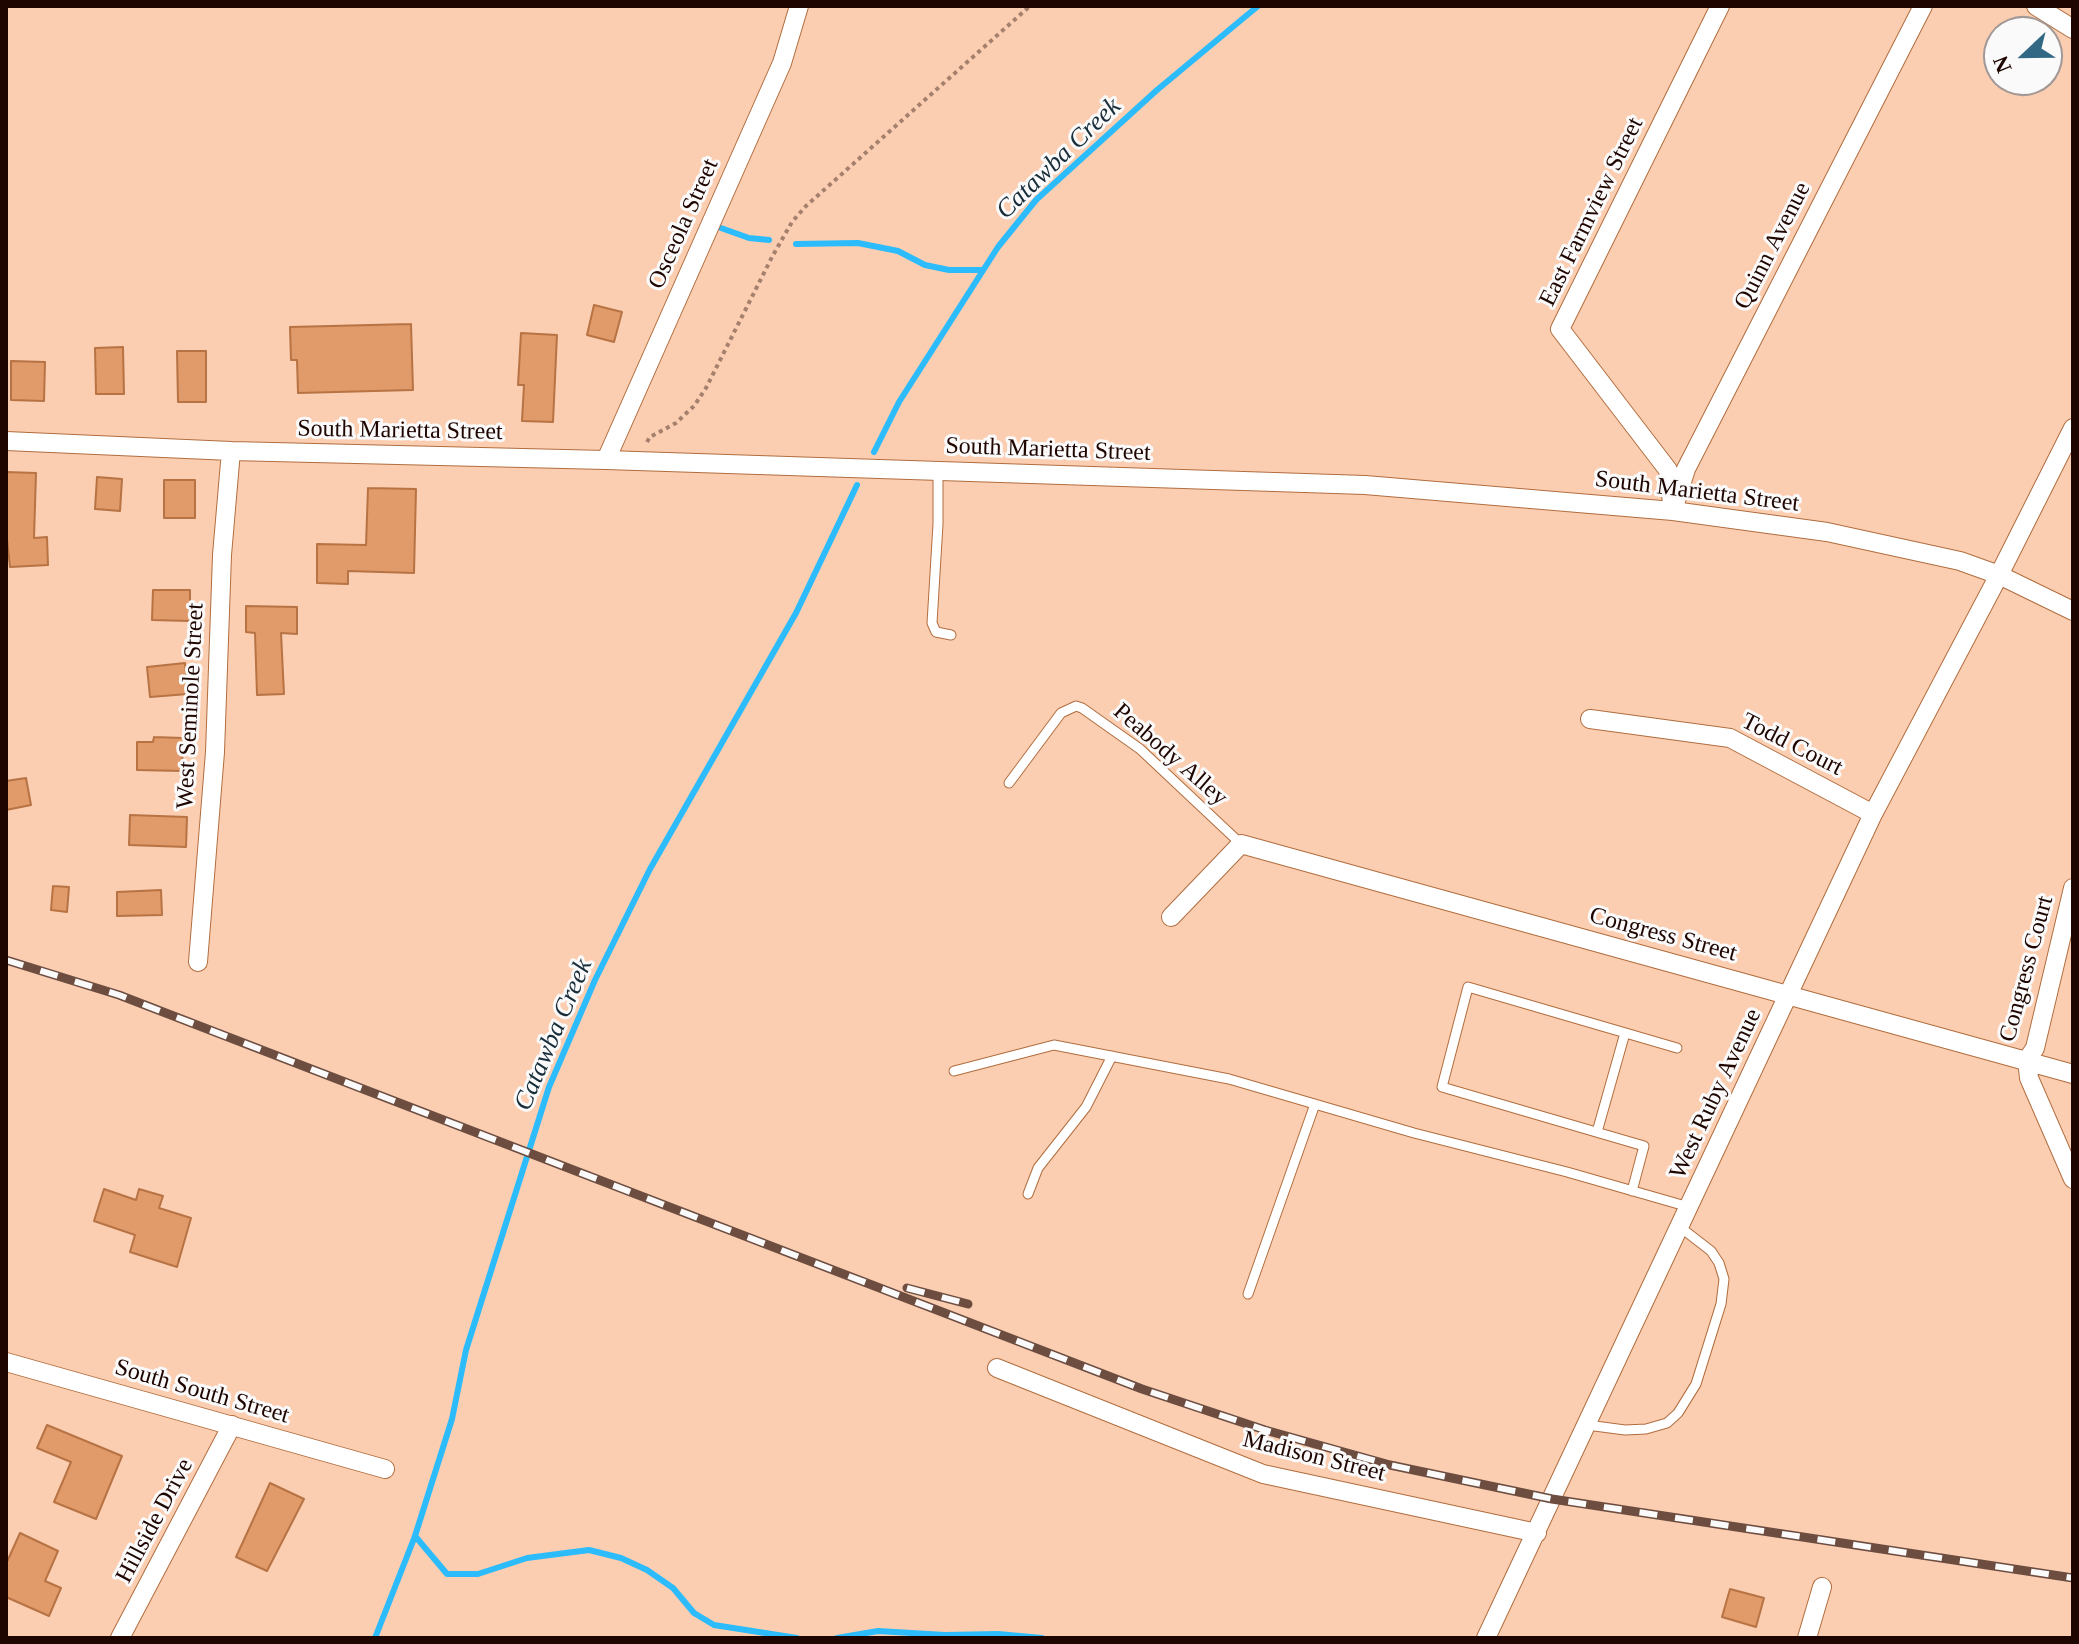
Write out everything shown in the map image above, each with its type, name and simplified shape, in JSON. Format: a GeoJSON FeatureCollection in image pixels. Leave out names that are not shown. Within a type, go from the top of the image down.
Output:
{"type":"FeatureCollection","features":[{"type":"Feature","properties":{"kind":"street","name":"Osceola Street"},"geometry":{"type":"LineString","coordinates":[[606,460],[782,63],[799,6]]}},
{"type":"Feature","properties":{"kind":"street","name":"East Farmview Street"},"geometry":{"type":"LineString","coordinates":[[1673,511],[1668,470],[1560,329],[1720,6]]}},
{"type":"Feature","properties":{"kind":"street","name":"Quinn Avenue"},"geometry":{"type":"LineString","coordinates":[[1673,511],[1686,469],[1923,6]]}},
{"type":"Feature","properties":{"kind":"street"},"geometry":{"type":"LineString","coordinates":[[2036,6],[2073,29]]}},
{"type":"Feature","properties":{"kind":"street","name":"West Ruby Avenue"},"geometry":{"type":"LineString","coordinates":[[1486,1638],[1873,814],[2073,428]]}},
{"type":"Feature","properties":{"kind":"street","name":"South Marietta Street"},"geometry":{"type":"LineString","coordinates":[[6,441],[231,451],[1365,485],[1673,511],[1827,532],[1960,561],[1999,575],[2073,611]]}},
{"type":"Feature","properties":{"kind":"street","name":"West Seminole Street"},"geometry":{"type":"LineString","coordinates":[[198,962],[215,752],[222,555],[231,451]]}},
{"type":"Feature","properties":{"kind":"street","name":"Todd Court"},"geometry":{"type":"LineString","coordinates":[[1590,719],[1730,738],[1873,814]]}},
{"type":"Feature","properties":{"kind":"street"},"geometry":{"type":"LineString","coordinates":[[1171,917],[1241,844]]}},
{"type":"Feature","properties":{"kind":"street","name":"Congress Street"},"geometry":{"type":"LineString","coordinates":[[1241,844],[2073,1074]]}},
{"type":"Feature","properties":{"kind":"street","name":"Congress Court"},"geometry":{"type":"LineString","coordinates":[[2027,1060],[2035,1048],[2073,888]]}},
{"type":"Feature","properties":{"kind":"street"},"geometry":{"type":"LineString","coordinates":[[2027,1060],[2029,1078],[2073,1179]]}},
{"type":"Feature","properties":{"kind":"street","name":"South South Street"},"geometry":{"type":"LineString","coordinates":[[6,1362],[385,1469]]}},
{"type":"Feature","properties":{"kind":"street","name":"Madison Street"},"geometry":{"type":"LineString","coordinates":[[997,1368],[1263,1474],[1537,1533]]}},
{"type":"Feature","properties":{"kind":"street","name":"Hillside Drive"},"geometry":{"type":"LineString","coordinates":[[120,1638],[232,1425]]}},
{"type":"Feature","properties":{"kind":"street"},"geometry":{"type":"LineString","coordinates":[[1807,1638],[1822,1587]]}},
{"type":"Feature","properties":{"kind":"lane"},"geometry":{"type":"LineString","coordinates":[[938,471],[932,623],[936,632],[951,635]]}},
{"type":"Feature","properties":{"kind":"lane","name":"Peabody Alley"},"geometry":{"type":"LineString","coordinates":[[1009,783],[1061,713],[1076,706],[1140,749],[1241,844]]}},
{"type":"Feature","properties":{"kind":"lane"},"geometry":{"type":"LineString","coordinates":[[1632,1191],[1644,1146],[1442,1087],[1468,987],[1677,1048]]}},
{"type":"Feature","properties":{"kind":"lane"},"geometry":{"type":"LineString","coordinates":[[1597,1132],[1625,1033]]}},
{"type":"Feature","properties":{"kind":"lane"},"geometry":{"type":"LineString","coordinates":[[954,1071],[1054,1045],[1229,1079],[1689,1207]]}},
{"type":"Feature","properties":{"kind":"lane"},"geometry":{"type":"LineString","coordinates":[[1028,1194],[1038,1168],[1086,1107],[1112,1056]]}},
{"type":"Feature","properties":{"kind":"lane"},"geometry":{"type":"LineString","coordinates":[[1248,1294],[1315,1104]]}},
{"type":"Feature","properties":{"kind":"lane"},"geometry":{"type":"LineString","coordinates":[[1587,1425],[1625,1430],[1646,1429],[1667,1423],[1678,1413],[1696,1384],[1721,1304],[1724,1279],[1711,1251],[1680,1227]]}},
{"type":"Feature","properties":{"kind":"path"},"geometry":{"type":"LineString","coordinates":[[641,461],[650,437],[676,423],[694,406],[706,388],[792,222],[806,206],[1030,6]]}},
{"type":"Feature","properties":{"kind":"building"},"geometry":{"type":"Polygon","coordinates":[[[594,305],[622,312],[614,342],[587,335],[594,305]]]}},
{"type":"Feature","properties":{"kind":"building"},"geometry":{"type":"Polygon","coordinates":[[[411,324],[413,390],[298,393],[297,360],[291,360],[290,327],[411,324]]]}},
{"type":"Feature","properties":{"kind":"building"},"geometry":{"type":"Polygon","coordinates":[[[521,333],[557,335],[553,422],[522,421],[524,385],[518,385],[521,333]]]}},
{"type":"Feature","properties":{"kind":"building"},"geometry":{"type":"Polygon","coordinates":[[[123,347],[124,394],[96,394],[95,348],[123,347]]]}},
{"type":"Feature","properties":{"kind":"building"},"geometry":{"type":"Polygon","coordinates":[[[177,351],[206,351],[206,402],[178,402],[177,351]]]}},
{"type":"Feature","properties":{"kind":"building"},"geometry":{"type":"Polygon","coordinates":[[[11,361],[45,362],[44,401],[11,400],[11,361]]]}},
{"type":"Feature","properties":{"kind":"building"},"geometry":{"type":"Polygon","coordinates":[[[6,472],[36,473],[34,538],[47,537],[48,565],[10,567],[6,530],[6,472]]]}},
{"type":"Feature","properties":{"kind":"building"},"geometry":{"type":"Polygon","coordinates":[[[97,477],[122,479],[120,511],[95,509],[97,477]]]}},
{"type":"Feature","properties":{"kind":"building"},"geometry":{"type":"Polygon","coordinates":[[[164,480],[195,480],[195,518],[164,518],[164,480]]]}},
{"type":"Feature","properties":{"kind":"building"},"geometry":{"type":"Polygon","coordinates":[[[368,488],[416,489],[414,573],[348,571],[348,584],[317,583],[317,544],[366,545],[368,488]]]}},
{"type":"Feature","properties":{"kind":"building"},"geometry":{"type":"Polygon","coordinates":[[[153,590],[190,590],[190,621],[152,620],[153,590]]]}},
{"type":"Feature","properties":{"kind":"building"},"geometry":{"type":"Polygon","coordinates":[[[246,606],[297,607],[297,634],[281,633],[284,694],[257,695],[255,633],[246,632],[246,606]]]}},
{"type":"Feature","properties":{"kind":"building"},"geometry":{"type":"Polygon","coordinates":[[[185,663],[188,694],[150,697],[147,667],[185,663]]]}},
{"type":"Feature","properties":{"kind":"building"},"geometry":{"type":"Polygon","coordinates":[[[154,737],[183,738],[182,771],[137,770],[137,742],[153,742],[154,737]]]}},
{"type":"Feature","properties":{"kind":"building"},"geometry":{"type":"Polygon","coordinates":[[[26,778],[31,805],[6,810],[6,781],[26,778]]]}},
{"type":"Feature","properties":{"kind":"building"},"geometry":{"type":"Polygon","coordinates":[[[130,815],[187,817],[186,847],[129,845],[130,815]]]}},
{"type":"Feature","properties":{"kind":"building"},"geometry":{"type":"Polygon","coordinates":[[[53,886],[69,887],[67,912],[51,910],[53,886]]]}},
{"type":"Feature","properties":{"kind":"building"},"geometry":{"type":"Polygon","coordinates":[[[161,890],[162,915],[117,916],[117,892],[161,890]]]}},
{"type":"Feature","properties":{"kind":"building"},"geometry":{"type":"Polygon","coordinates":[[[104,1189],[136,1200],[139,1189],[163,1196],[159,1208],[191,1218],[177,1267],[130,1252],[135,1235],[94,1221],[104,1189]]]}},
{"type":"Feature","properties":{"kind":"building"},"geometry":{"type":"Polygon","coordinates":[[[47,1425],[122,1456],[96,1519],[54,1502],[71,1462],[37,1448],[47,1425]]]}},
{"type":"Feature","properties":{"kind":"building"},"geometry":{"type":"Polygon","coordinates":[[[270,1483],[304,1499],[267,1571],[236,1557],[270,1483]]]}},
{"type":"Feature","properties":{"kind":"building"},"geometry":{"type":"Polygon","coordinates":[[[20,1533],[58,1551],[45,1581],[61,1588],[49,1616],[6,1597],[6,1564],[20,1533]]]}},
{"type":"Feature","properties":{"kind":"building"},"geometry":{"type":"Polygon","coordinates":[[[1730,1589],[1764,1598],[1756,1627],[1722,1617],[1730,1589]]]}},
{"type":"Feature","properties":{"kind":"waterway","name":"Catawba Creek"},"geometry":{"type":"LineString","coordinates":[[874,452],[899,402],[998,247],[1036,200],[1157,90],[1258,6]]}},
{"type":"Feature","properties":{"kind":"waterway"},"geometry":{"type":"LineString","coordinates":[[721,228],[749,238],[769,240]]}},
{"type":"Feature","properties":{"kind":"waterway"},"geometry":{"type":"LineString","coordinates":[[796,244],[858,243],[898,251],[925,265],[949,270],[983,270]]}},
{"type":"Feature","properties":{"kind":"waterway","name":"Catawba Creek"},"geometry":{"type":"LineString","coordinates":[[375,1638],[415,1536],[452,1419],[466,1350],[549,1087],[595,980],[650,869],[796,613],[857,485]]}},
{"type":"Feature","properties":{"kind":"waterway"},"geometry":{"type":"LineString","coordinates":[[415,1536],[447,1574],[478,1574],[527,1558],[589,1550],[621,1558],[647,1570],[673,1588],[694,1613],[714,1625],[797,1638]]}},
{"type":"Feature","properties":{"kind":"waterway"},"geometry":{"type":"LineString","coordinates":[[837,1638],[878,1631],[1042,1638]]}},
{"type":"Feature","properties":{"kind":"railway"},"geometry":{"type":"LineString","coordinates":[[6,960],[119,995],[1142,1389],[1265,1430],[1390,1465],[1552,1499],[2073,1578]]}},
{"type":"Feature","properties":{"kind":"railway"},"geometry":{"type":"LineString","coordinates":[[907,1288],[968,1304]]}}]}
